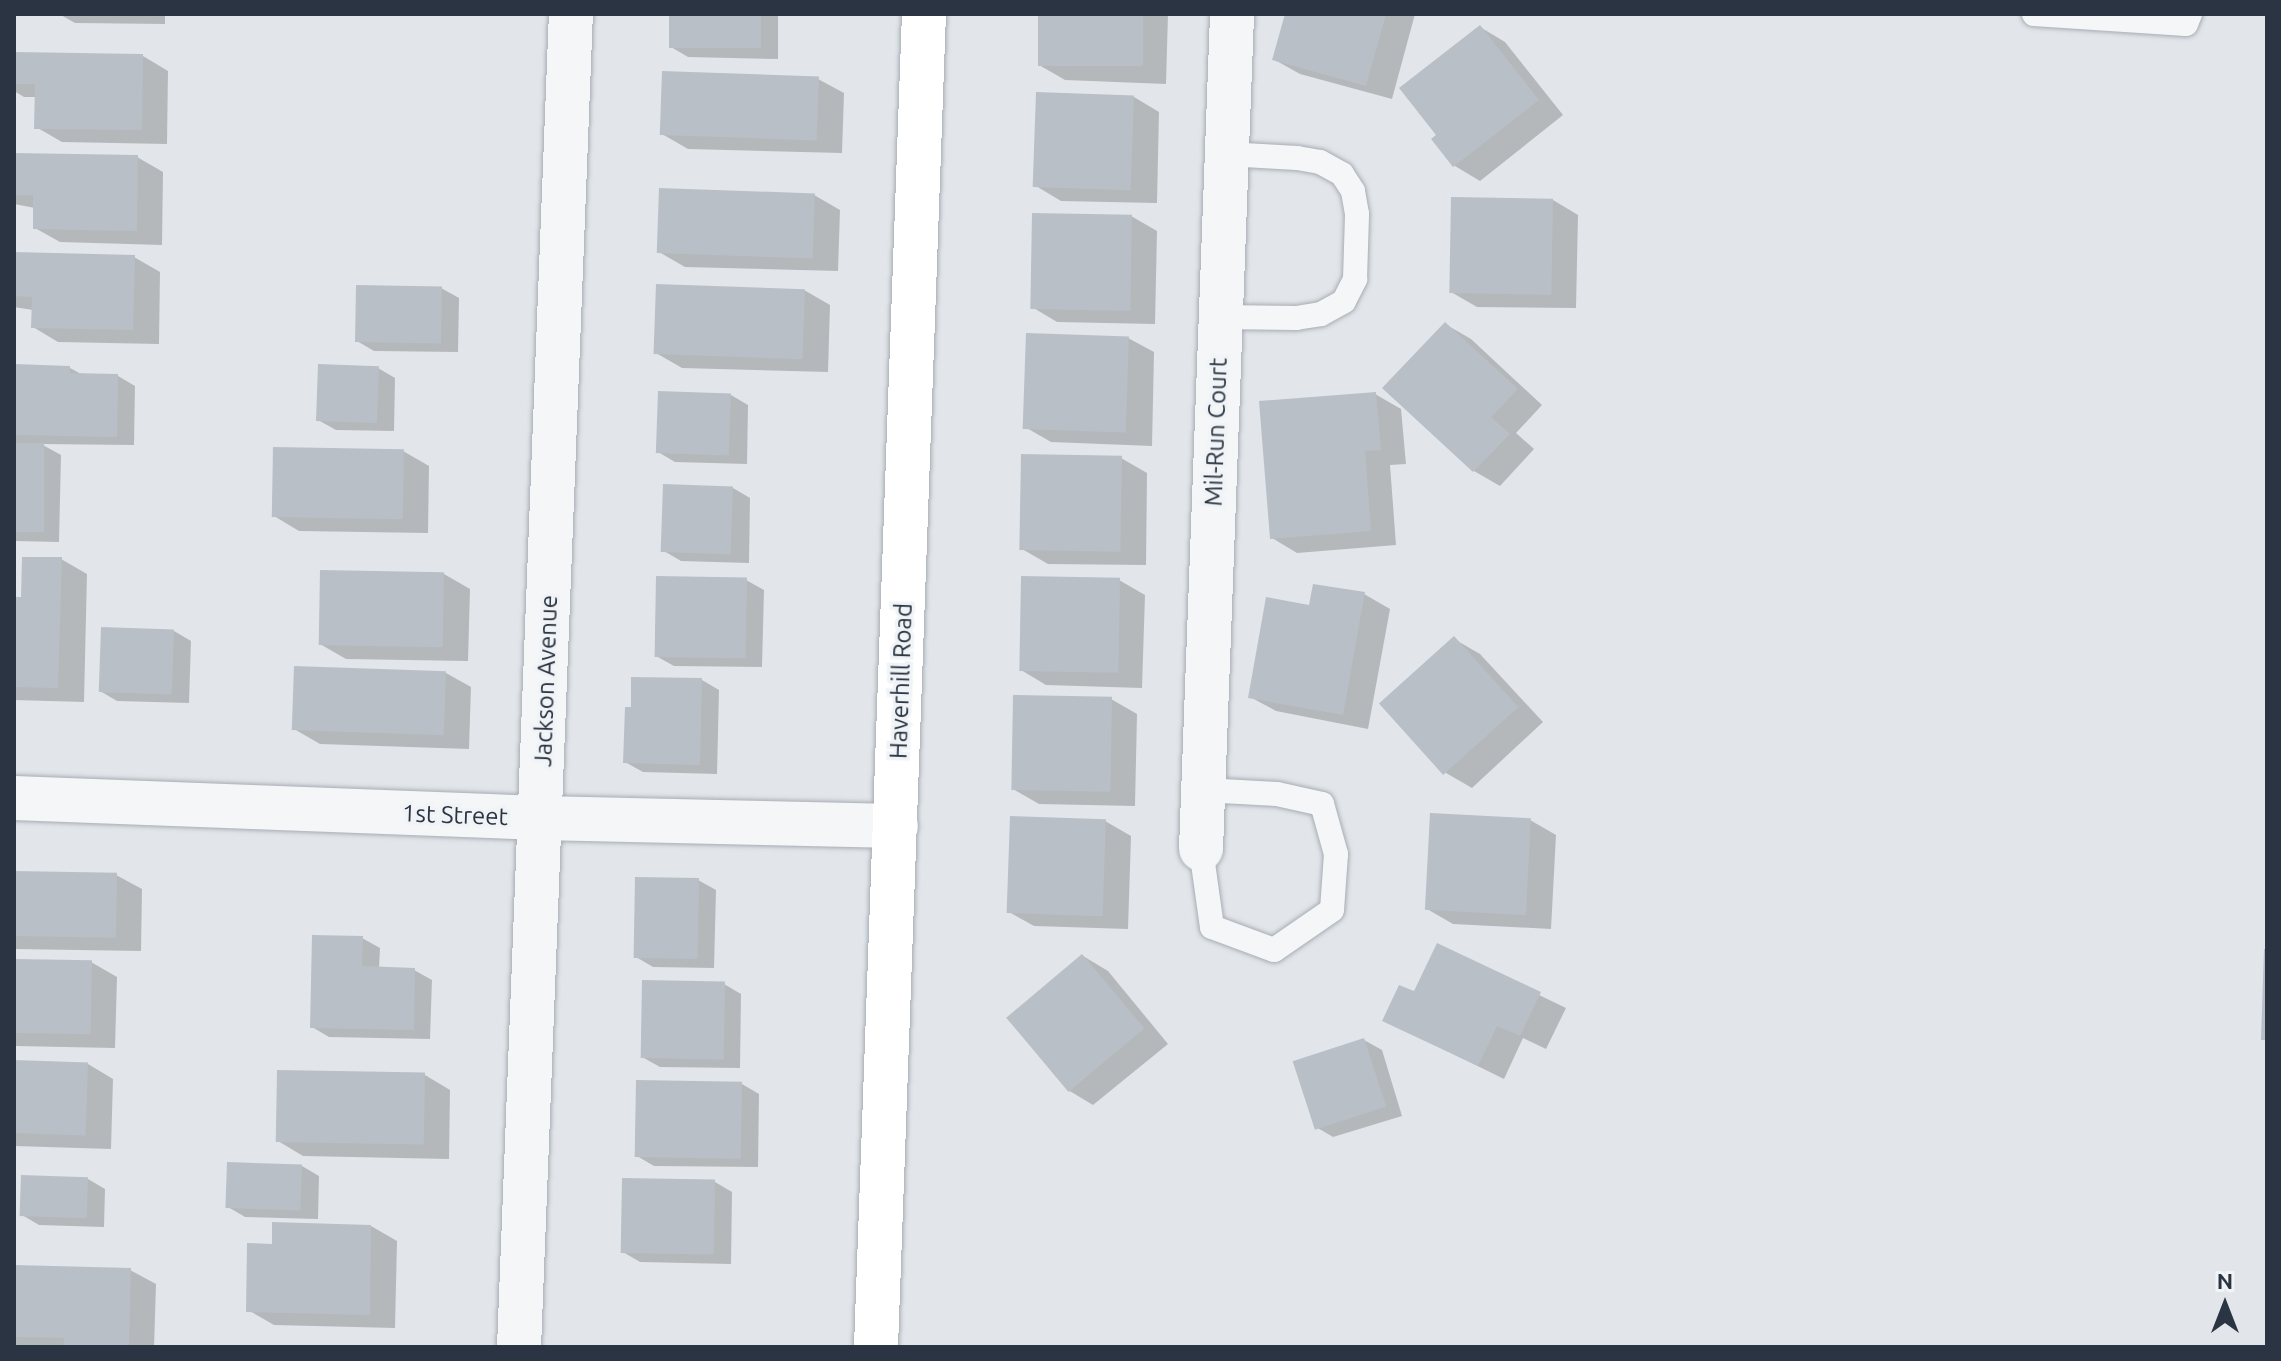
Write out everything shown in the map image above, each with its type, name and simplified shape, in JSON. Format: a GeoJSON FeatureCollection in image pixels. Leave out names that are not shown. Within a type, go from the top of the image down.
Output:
{"type":"FeatureCollection","features":[{"type":"Feature","properties":{"kind":"street","name":"Jackson Avenue"},"geometry":{"type":"LineString","coordinates":[[519,1347],[571,14]]}},
{"type":"Feature","properties":{"kind":"street","name":"Haverhill Road"},"geometry":{"type":"LineString","coordinates":[[876,1347],[924,14]]}},
{"type":"Feature","properties":{"kind":"street","name":"Mil-Run Court"},"geometry":{"type":"LineString","coordinates":[[1201,849],[1232,14]]}},
{"type":"Feature","properties":{"kind":"street","name":"1st Street"},"geometry":{"type":"LineString","coordinates":[[14,798],[541,818],[896,826]]}},
{"type":"Feature","properties":{"kind":"lane"},"geometry":{"type":"LineString","coordinates":[[2034,14],[2186,24],[2190,14]]}},
{"type":"Feature","properties":{"kind":"lane"},"geometry":{"type":"LineString","coordinates":[[1220,317],[1296,318],[1321,314],[1344,301],[1355,279],[1357,214],[1353,191],[1342,174],[1320,162],[1297,158],[1226,154]]}},
{"type":"Feature","properties":{"kind":"lane"},"geometry":{"type":"LineString","coordinates":[[1201,849],[1212,927],[1274,950],[1332,910],[1336,854],[1322,804],[1277,794],[1203,790]]}},
{"type":"Feature","properties":{"kind":"building"},"geometry":{"type":"Polygon","coordinates":[[[669,14],[761,14],[761,48],[669,48],[669,14]]]}},
{"type":"Feature","properties":{"kind":"building"},"geometry":{"type":"Polygon","coordinates":[[[1038,14],[1143,14],[1143,66],[1038,66],[1038,14]]]}},
{"type":"Feature","properties":{"kind":"building"},"geometry":{"type":"Polygon","coordinates":[[[1285,14],[1386,14],[1366,86],[1272,60],[1285,14]]]}},
{"type":"Feature","properties":{"kind":"building"},"geometry":{"type":"Polygon","coordinates":[[[1480,25],[1539,100],[1453,167],[1431,139],[1436,135],[1399,88],[1480,25]]]}},
{"type":"Feature","properties":{"kind":"building"},"geometry":{"type":"Polygon","coordinates":[[[14,52],[143,54],[142,130],[34,129],[35,84],[14,84],[14,52]]]}},
{"type":"Feature","properties":{"kind":"building"},"geometry":{"type":"Polygon","coordinates":[[[662,71],[819,76],[817,140],[660,135],[662,71]]]}},
{"type":"Feature","properties":{"kind":"building"},"geometry":{"type":"Polygon","coordinates":[[[1036,92],[1134,95],[1131,190],[1033,187],[1036,92]]]}},
{"type":"Feature","properties":{"kind":"building"},"geometry":{"type":"Polygon","coordinates":[[[14,153],[138,155],[137,231],[33,229],[33,195],[14,195],[14,153]]]}},
{"type":"Feature","properties":{"kind":"building"},"geometry":{"type":"Polygon","coordinates":[[[659,188],[815,193],[813,258],[657,253],[659,188]]]}},
{"type":"Feature","properties":{"kind":"building"},"geometry":{"type":"Polygon","coordinates":[[[1451,197],[1553,199],[1551,295],[1449,293],[1451,197]]]}},
{"type":"Feature","properties":{"kind":"building"},"geometry":{"type":"Polygon","coordinates":[[[1032,213],[1132,215],[1130,311],[1030,309],[1032,213]]]}},
{"type":"Feature","properties":{"kind":"building"},"geometry":{"type":"Polygon","coordinates":[[[14,252],[135,255],[133,330],[31,328],[32,297],[14,296],[14,252]]]}},
{"type":"Feature","properties":{"kind":"building"},"geometry":{"type":"Polygon","coordinates":[[[656,284],[805,289],[802,359],[654,354],[656,284]]]}},
{"type":"Feature","properties":{"kind":"building"},"geometry":{"type":"Polygon","coordinates":[[[356,285],[442,287],[441,343],[355,342],[356,285]]]}},
{"type":"Feature","properties":{"kind":"building"},"geometry":{"type":"Polygon","coordinates":[[[1445,322],[1518,389],[1491,417],[1510,434],[1473,472],[1382,388],[1445,322]]]}},
{"type":"Feature","properties":{"kind":"building"},"geometry":{"type":"Polygon","coordinates":[[[1026,333],[1129,337],[1126,433],[1023,429],[1026,333]]]}},
{"type":"Feature","properties":{"kind":"building"},"geometry":{"type":"Polygon","coordinates":[[[14,364],[70,366],[70,373],[118,374],[117,437],[14,435],[14,364]]]}},
{"type":"Feature","properties":{"kind":"building"},"geometry":{"type":"Polygon","coordinates":[[[318,364],[379,366],[377,423],[316,421],[318,364]]]}},
{"type":"Feature","properties":{"kind":"building"},"geometry":{"type":"Polygon","coordinates":[[[658,391],[731,394],[729,456],[656,453],[658,391]]]}},
{"type":"Feature","properties":{"kind":"building"},"geometry":{"type":"Polygon","coordinates":[[[1376,392],[1381,450],[1365,451],[1371,531],[1270,539],[1259,401],[1376,392]]]}},
{"type":"Feature","properties":{"kind":"building"},"geometry":{"type":"Polygon","coordinates":[[[14,443],[44,443],[44,532],[14,532],[14,443]]]}},
{"type":"Feature","properties":{"kind":"building"},"geometry":{"type":"Polygon","coordinates":[[[273,447],[404,449],[403,519],[272,517],[273,447]]]}},
{"type":"Feature","properties":{"kind":"building"},"geometry":{"type":"Polygon","coordinates":[[[1021,454],[1122,456],[1120,552],[1019,550],[1021,454]]]}},
{"type":"Feature","properties":{"kind":"building"},"geometry":{"type":"Polygon","coordinates":[[[663,484],[733,486],[731,554],[661,552],[663,484]]]}},
{"type":"Feature","properties":{"kind":"building"},"geometry":{"type":"Polygon","coordinates":[[[22,557],[62,557],[58,688],[14,687],[14,597],[21,597],[22,557]]]}},
{"type":"Feature","properties":{"kind":"building"},"geometry":{"type":"Polygon","coordinates":[[[320,570],[444,572],[443,647],[319,645],[320,570]]]}},
{"type":"Feature","properties":{"kind":"building"},"geometry":{"type":"Polygon","coordinates":[[[656,576],[747,578],[746,659],[655,657],[656,576]]]}},
{"type":"Feature","properties":{"kind":"building"},"geometry":{"type":"Polygon","coordinates":[[[1021,576],[1120,578],[1118,673],[1019,671],[1021,576]]]}},
{"type":"Feature","properties":{"kind":"building"},"geometry":{"type":"Polygon","coordinates":[[[1313,584],[1365,592],[1343,715],[1248,698],[1266,597],[1309,605],[1313,584]]]}},
{"type":"Feature","properties":{"kind":"building"},"geometry":{"type":"Polygon","coordinates":[[[101,627],[174,630],[172,695],[99,692],[101,627]]]}},
{"type":"Feature","properties":{"kind":"building"},"geometry":{"type":"Polygon","coordinates":[[[1454,636],[1518,707],[1443,775],[1379,704],[1454,636]]]}},
{"type":"Feature","properties":{"kind":"building"},"geometry":{"type":"Polygon","coordinates":[[[294,666],[446,671],[444,735],[292,730],[294,666]]]}},
{"type":"Feature","properties":{"kind":"building"},"geometry":{"type":"Polygon","coordinates":[[[631,677],[702,678],[700,765],[623,763],[625,707],[631,707],[631,677]]]}},
{"type":"Feature","properties":{"kind":"building"},"geometry":{"type":"Polygon","coordinates":[[[1013,695],[1112,697],[1110,792],[1011,790],[1013,695]]]}},
{"type":"Feature","properties":{"kind":"building"},"geometry":{"type":"Polygon","coordinates":[[[1430,813],[1531,818],[1526,915],[1425,910],[1430,813]]]}},
{"type":"Feature","properties":{"kind":"building"},"geometry":{"type":"Polygon","coordinates":[[[1010,816],[1106,819],[1103,916],[1007,913],[1010,816]]]}},
{"type":"Feature","properties":{"kind":"building"},"geometry":{"type":"Polygon","coordinates":[[[14,871],[117,873],[116,938],[14,936],[14,871]]]}},
{"type":"Feature","properties":{"kind":"building"},"geometry":{"type":"Polygon","coordinates":[[[635,877],[699,878],[698,959],[634,958],[635,877]]]}},
{"type":"Feature","properties":{"kind":"building"},"geometry":{"type":"Polygon","coordinates":[[[312,935],[363,936],[362,966],[415,968],[414,1030],[310,1028],[312,935]]]}},
{"type":"Feature","properties":{"kind":"building"},"geometry":{"type":"Polygon","coordinates":[[[1437,943],[1541,992],[1520,1036],[1497,1026],[1478,1066],[1382,1021],[1399,985],[1414,991],[1437,943]]]}},
{"type":"Feature","properties":{"kind":"building"},"geometry":{"type":"Polygon","coordinates":[[[2264,949],[2267,949],[2267,1040],[2261,1040],[2264,949]]]}},
{"type":"Feature","properties":{"kind":"building"},"geometry":{"type":"Polygon","coordinates":[[[1082,954],[1144,1028],[1069,1092],[1006,1018],[1082,954]]]}},
{"type":"Feature","properties":{"kind":"building"},"geometry":{"type":"Polygon","coordinates":[[[14,959],[92,960],[91,1034],[14,1033],[14,959]]]}},
{"type":"Feature","properties":{"kind":"building"},"geometry":{"type":"Polygon","coordinates":[[[642,980],[725,981],[724,1059],[641,1058],[642,980]]]}},
{"type":"Feature","properties":{"kind":"building"},"geometry":{"type":"Polygon","coordinates":[[[1364,1038],[1386,1106],[1315,1130],[1293,1061],[1364,1038]]]}},
{"type":"Feature","properties":{"kind":"building"},"geometry":{"type":"Polygon","coordinates":[[[14,1060],[88,1063],[85,1136],[14,1133],[14,1060]]]}},
{"type":"Feature","properties":{"kind":"building"},"geometry":{"type":"Polygon","coordinates":[[[277,1070],[425,1073],[424,1145],[276,1142],[277,1070]]]}},
{"type":"Feature","properties":{"kind":"building"},"geometry":{"type":"Polygon","coordinates":[[[636,1080],[742,1082],[741,1159],[635,1157],[636,1080]]]}},
{"type":"Feature","properties":{"kind":"building"},"geometry":{"type":"Polygon","coordinates":[[[227,1162],[302,1165],[300,1211],[225,1208],[227,1162]]]}},
{"type":"Feature","properties":{"kind":"building"},"geometry":{"type":"Polygon","coordinates":[[[21,1175],[88,1177],[87,1218],[20,1216],[21,1175]]]}},
{"type":"Feature","properties":{"kind":"building"},"geometry":{"type":"Polygon","coordinates":[[[622,1178],[715,1180],[714,1255],[621,1253],[622,1178]]]}},
{"type":"Feature","properties":{"kind":"building"},"geometry":{"type":"Polygon","coordinates":[[[272,1222],[371,1225],[370,1315],[246,1312],[247,1243],[272,1244],[272,1222]]]}},
{"type":"Feature","properties":{"kind":"building"},"geometry":{"type":"Polygon","coordinates":[[[14,1265],[131,1268],[129,1347],[64,1347],[64,1338],[14,1337],[14,1265]]]}}]}
